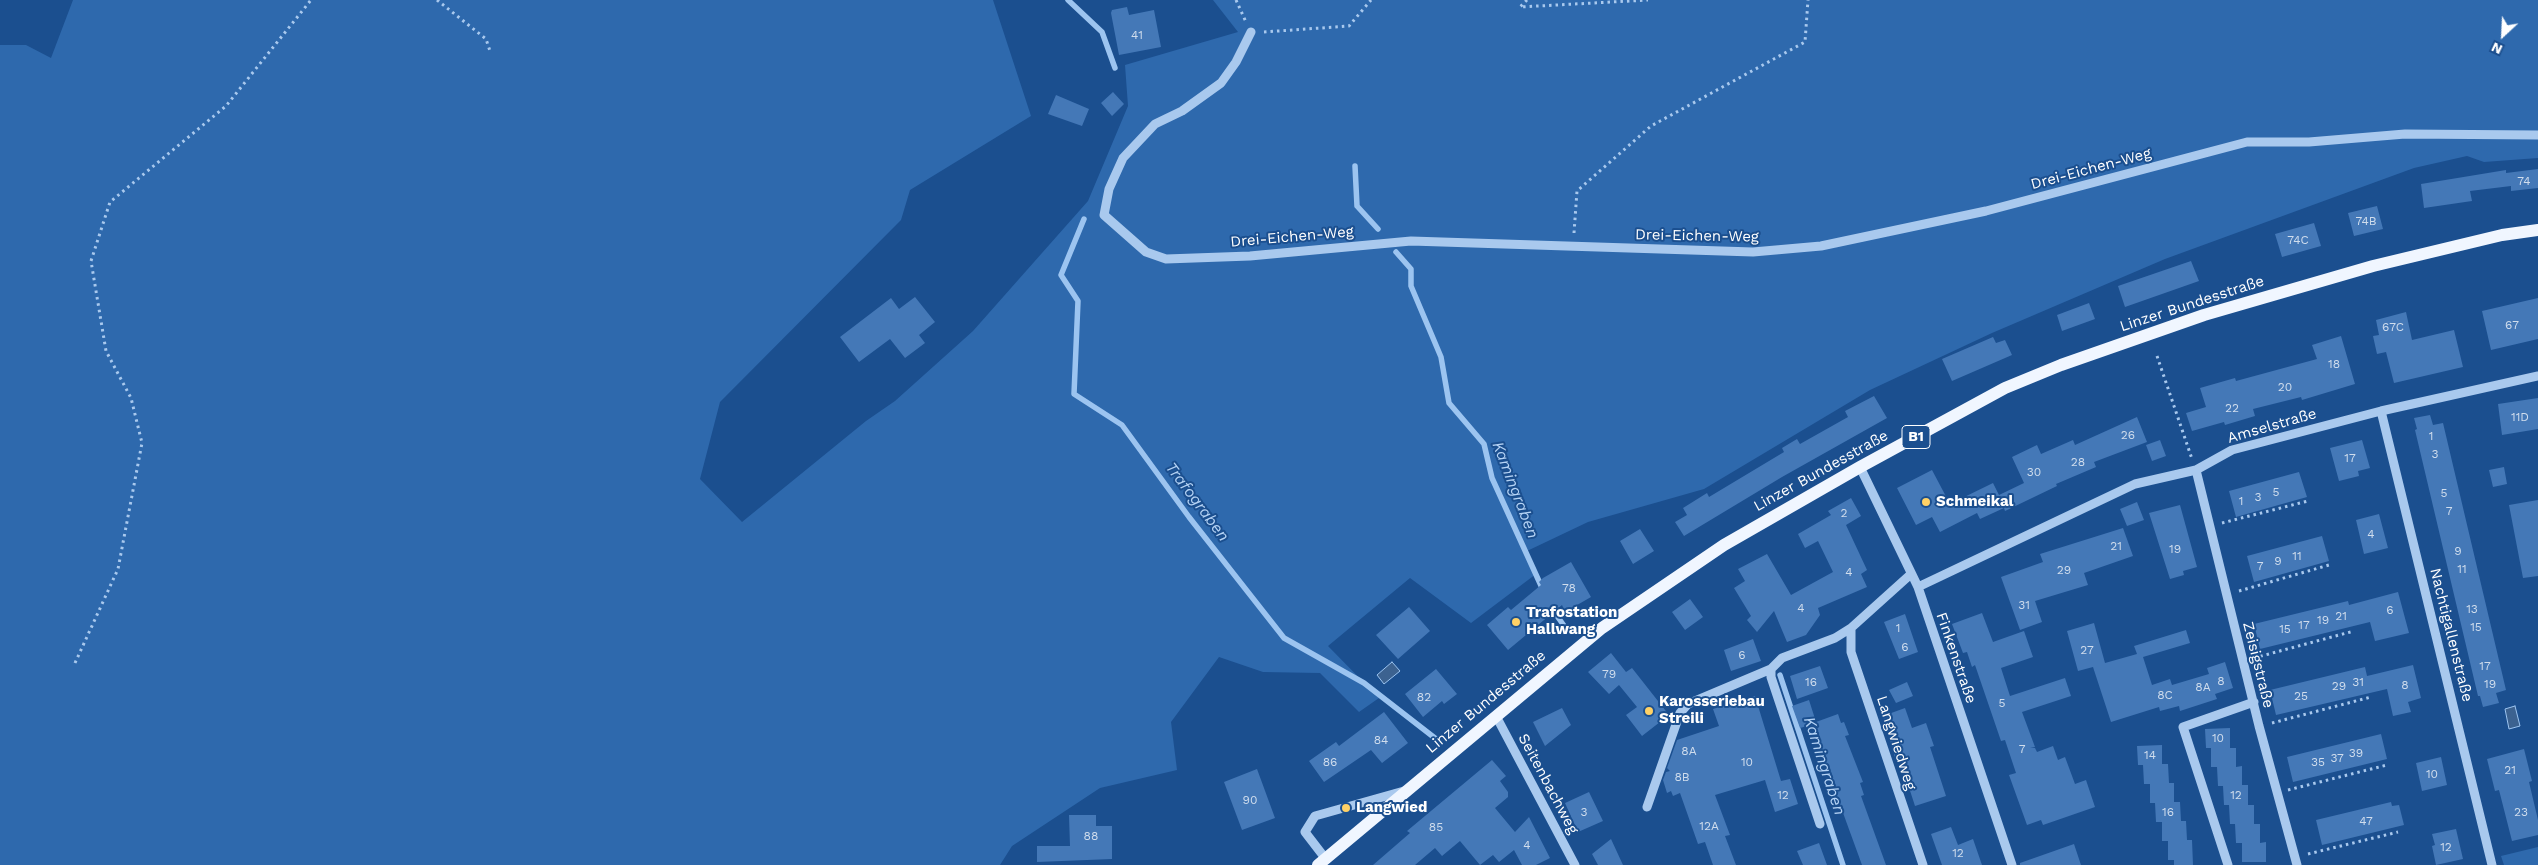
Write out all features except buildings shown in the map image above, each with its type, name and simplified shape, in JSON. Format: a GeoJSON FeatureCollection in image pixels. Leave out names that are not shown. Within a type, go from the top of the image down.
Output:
{"type":"FeatureCollection","features":[{"type":"Feature","properties":{"kind":"main road","name":"Linzer Bundesstraße"},"geometry":{"type":"LineString","coordinates":[[1322,862],[1602,628],[1716,550],[1860,467],[2005,388],[2149,333],[2373,266],[2502,235],[2538,230]]}},
{"type":"Feature","properties":{"kind":"street","name":"Drei-Eichen-Weg"},"geometry":{"type":"LineString","coordinates":[[1251,32],[1236,62],[1221,82],[1182,111],[1155,124],[1123,158],[1109,189],[1104,215],[1146,252],[1166,259],[1250,256],[1411,241],[1753,252],[1821,246],[1986,211],[2247,142],[2309,142],[2405,134],[2538,135]]}},
{"type":"Feature","properties":{"kind":"street","name":"Amselstraße"},"geometry":{"type":"LineString","coordinates":[[1918,588],[2135,484],[2196,470],[2232,450],[2381,411],[2538,376]]}},
{"type":"Feature","properties":{"kind":"street","name":"Nachtigallenstraße"},"geometry":{"type":"LineString","coordinates":[[2381,411],[2492,865]]}},
{"type":"Feature","properties":{"kind":"street","name":"Finkenstraße"},"geometry":{"type":"LineString","coordinates":[[1860,467],[1918,588],[2012,865]]}},
{"type":"Feature","properties":{"kind":"street","name":"Zeisigstraße"},"geometry":{"type":"LineString","coordinates":[[2196,470],[2294,863]]}},
{"type":"Feature","properties":{"kind":"street"},"geometry":{"type":"LineString","coordinates":[[1647,807],[1680,713],[1688,704],[1771,669],[1782,658],[1835,638],[1851,628],[1911,574]]}},
{"type":"Feature","properties":{"kind":"street","name":"Langwiedweg"},"geometry":{"type":"LineString","coordinates":[[1851,628],[1851,652],[1923,865]]}},
{"type":"Feature","properties":{"kind":"street"},"geometry":{"type":"LineString","coordinates":[[1771,669],[1771,677],[1820,824]]}},
{"type":"Feature","properties":{"kind":"street"},"geometry":{"type":"LineString","coordinates":[[2228,865],[2183,728],[2254,702]]}},
{"type":"Feature","properties":{"kind":"street","name":"Seitenbachweg"},"geometry":{"type":"LineString","coordinates":[[1496,716],[1574,865]]}},
{"type":"Feature","properties":{"kind":"street"},"geometry":{"type":"LineString","coordinates":[[1322,862],[1305,832],[1315,816],[1406,790]]}},
{"type":"Feature","properties":{"kind":"path"},"geometry":{"type":"LineString","coordinates":[[75,663],[118,569],[142,443],[131,398],[106,351],[91,261],[110,202],[226,106],[310,0]]}},
{"type":"Feature","properties":{"kind":"path"},"geometry":{"type":"LineString","coordinates":[[437,0],[486,39],[490,51]]}},
{"type":"Feature","properties":{"kind":"path"},"geometry":{"type":"LineString","coordinates":[[1236,0],[1251,32],[1349,26],[1371,0]]}},
{"type":"Feature","properties":{"kind":"path"},"geometry":{"type":"LineString","coordinates":[[1527,0],[1520,7],[1648,0]]}},
{"type":"Feature","properties":{"kind":"path"},"geometry":{"type":"LineString","coordinates":[[1572,246],[1577,190],[1651,126],[1805,42],[1808,0]]}},
{"type":"Feature","properties":{"kind":"path"},"geometry":{"type":"LineString","coordinates":[[2157,356],[2196,470]]}},
{"type":"Feature","properties":{"kind":"path"},"geometry":{"type":"LineString","coordinates":[[2210,527],[2308,501]]}},
{"type":"Feature","properties":{"kind":"path"},"geometry":{"type":"LineString","coordinates":[[2226,594],[2329,565]]}},
{"type":"Feature","properties":{"kind":"path"},"geometry":{"type":"LineString","coordinates":[[2244,660],[2354,631]]}},
{"type":"Feature","properties":{"kind":"path"},"geometry":{"type":"LineString","coordinates":[[2259,726],[2371,697]]}},
{"type":"Feature","properties":{"kind":"path"},"geometry":{"type":"LineString","coordinates":[[2278,793],[2387,765]]}},
{"type":"Feature","properties":{"kind":"path"},"geometry":{"type":"LineString","coordinates":[[2294,863],[2398,832]]}},
{"type":"Feature","properties":{"kind":"shaded area"},"geometry":{"type":"Polygon","coordinates":[[[73,0],[993,0],[1031,116],[910,190],[901,220],[720,402],[700,479],[742,522],[866,421],[895,401],[973,331],[1088,201],[1128,106],[1125,65],[1238,32],[1213,0],[2538,0],[2538,158],[2484,162],[2467,156],[2414,168],[2165,259],[1992,333],[1870,390],[1704,489],[1588,522],[1527,551],[1536,574],[1471,623],[1410,578],[1328,646],[1379,698],[1359,712],[1320,673],[1263,672],[1219,657],[1171,722],[1177,770],[1100,788],[1012,846],[1000,865],[0,865],[0,45],[26,45],[51,58],[73,0]]]}},
{"type":"Feature","properties":{"kind":"shaded area"},"geometry":{"type":"Polygon","coordinates":[[[1392,662],[1400,671],[1384,684],[1377,675],[1392,662]]]}},
{"type":"Feature","properties":{"kind":"shaded area"},"geometry":{"type":"Polygon","coordinates":[[[2515,706],[2520,726],[2509,729],[2505,709],[2515,706]]]}},
{"type":"Feature","properties":{"kind":"shaded area"},"geometry":{"type":"Polygon","coordinates":[[[2538,847],[2538,865],[2504,865],[2501,856],[2538,847]]]}},
{"type":"Feature","properties":{"kind":"waterway","name":"Trafograben"},"geometry":{"type":"LineString","coordinates":[[1068,0],[1102,32],[1115,68]]}},
{"type":"Feature","properties":{"kind":"waterway"},"geometry":{"type":"LineString","coordinates":[[1355,166],[1357,206],[1378,229]]}},
{"type":"Feature","properties":{"kind":"waterway","name":"Trafograben"},"geometry":{"type":"LineString","coordinates":[[1084,219],[1061,275],[1078,301],[1074,394],[1122,425],[1189,517],[1284,638],[1364,683],[1440,742]]}},
{"type":"Feature","properties":{"kind":"waterway","name":"Kamingraben"},"geometry":{"type":"LineString","coordinates":[[1396,252],[1411,269],[1411,286],[1441,357],[1449,403],[1484,444],[1492,478],[1543,590]]}},
{"type":"Feature","properties":{"kind":"waterway","name":"Kamingraben"},"geometry":{"type":"LineString","coordinates":[[1550,606],[1567,630]]}},
{"type":"Feature","properties":{"kind":"waterway","name":"Kamingraben"},"geometry":{"type":"LineString","coordinates":[[1780,675],[1843,865]]}},
{"type":"Feature","properties":{"kind":"place","name":"Schmeikal"},"geometry":{"type":"Point","coordinates":[1926,502]}},
{"type":"Feature","properties":{"kind":"place","name":"Trafostation Hallwang"},"geometry":{"type":"Point","coordinates":[1516,622]}},
{"type":"Feature","properties":{"kind":"place","name":"Karosseriebau Streili"},"geometry":{"type":"Point","coordinates":[1649,711]}},
{"type":"Feature","properties":{"kind":"place","name":"Langwied"},"geometry":{"type":"Point","coordinates":[1346,808]}}]}
